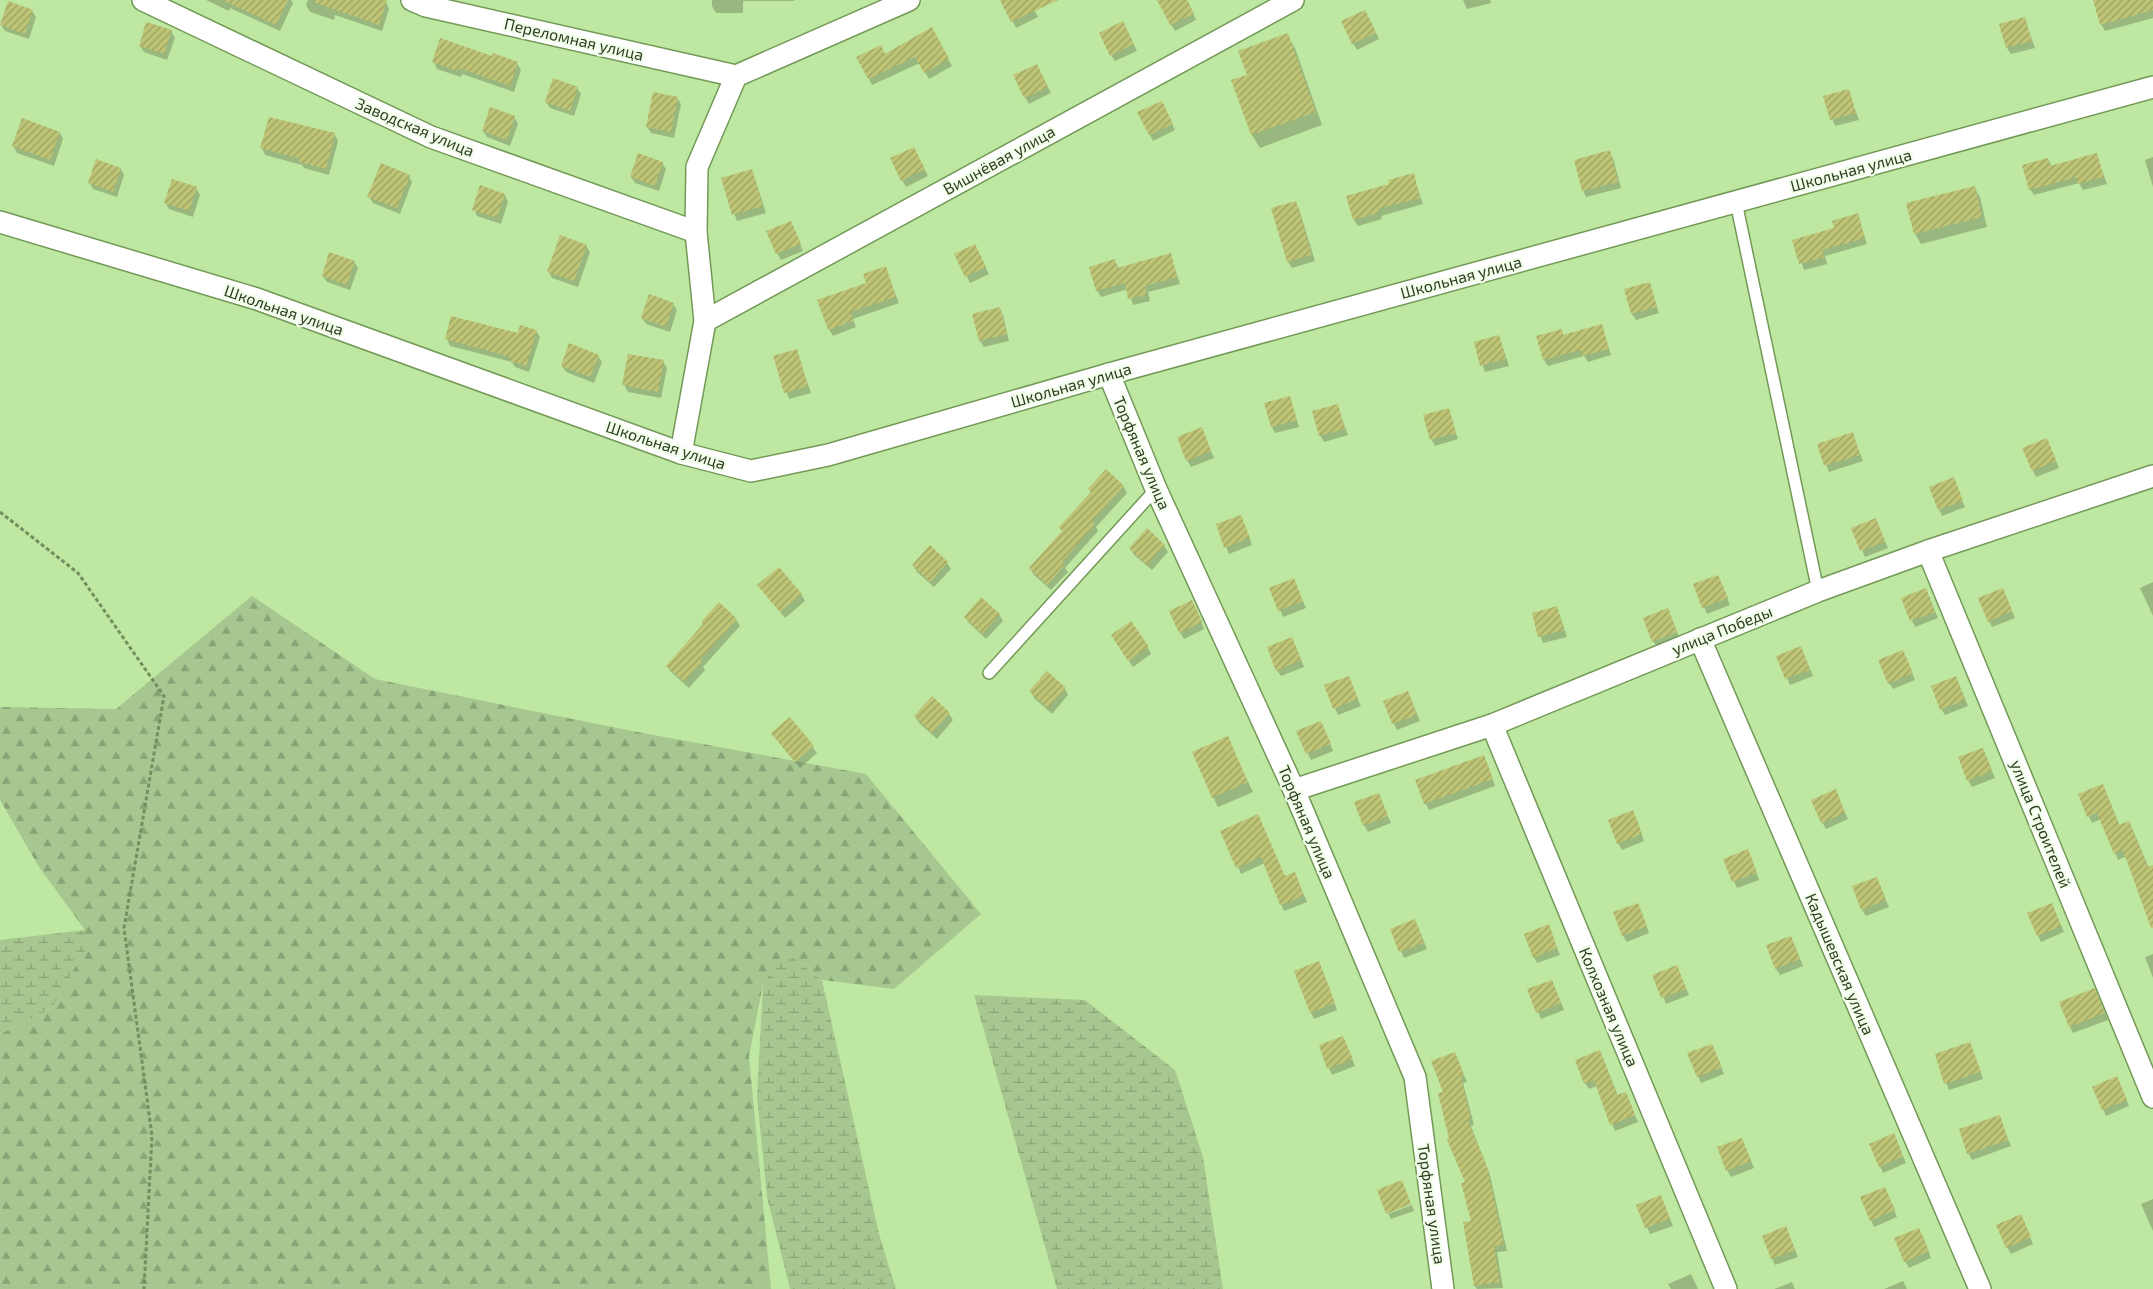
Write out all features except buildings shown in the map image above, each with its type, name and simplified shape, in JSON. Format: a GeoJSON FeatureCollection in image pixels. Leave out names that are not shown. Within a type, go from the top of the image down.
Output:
{"type":"FeatureCollection","features":[{"type":"Feature","properties":{"kind":"street","name":"Заводская улица"},"geometry":{"type":"LineString","coordinates":[[143,0],[431,137],[696,232]]}},
{"type":"Feature","properties":{"kind":"street","name":"Переломная улица"},"geometry":{"type":"LineString","coordinates":[[412,0],[426,6],[736,76]]}},
{"type":"Feature","properties":{"kind":"street"},"geometry":{"type":"LineString","coordinates":[[681,453],[704,321],[696,232],[697,167],[736,76],[909,0]]}},
{"type":"Feature","properties":{"kind":"street","name":"Вишнёвая улица"},"geometry":{"type":"LineString","coordinates":[[704,321],[1294,0]]}},
{"type":"Feature","properties":{"kind":"street","name":"Школьная улица"},"geometry":{"type":"LineString","coordinates":[[0,222],[257,299],[681,453],[751,471],[828,455],[1109,374],[2153,87]]}},
{"type":"Feature","properties":{"kind":"street","name":"Торфяная улица"},"geometry":{"type":"LineString","coordinates":[[1109,374],[1156,489],[1294,790],[1415,1077],[1443,1289]]}},
{"type":"Feature","properties":{"kind":"street","name":"улица Победы"},"geometry":{"type":"LineString","coordinates":[[1294,790],[1492,725],[1818,591],[1928,551],[2153,476]]}},
{"type":"Feature","properties":{"kind":"street","name":"улица Строителей"},"geometry":{"type":"LineString","coordinates":[[1928,551],[2153,1096]]}},
{"type":"Feature","properties":{"kind":"street","name":"Кадышевская улица"},"geometry":{"type":"LineString","coordinates":[[1700,639],[1980,1289]]}},
{"type":"Feature","properties":{"kind":"street","name":"Колхозная улица"},"geometry":{"type":"LineString","coordinates":[[1492,725],[1726,1289]]}},
{"type":"Feature","properties":{"kind":"lane"},"geometry":{"type":"LineString","coordinates":[[1736,202],[1818,591]]}},
{"type":"Feature","properties":{"kind":"lane"},"geometry":{"type":"LineString","coordinates":[[989,673],[1156,489]]}},
{"type":"Feature","properties":{"kind":"path"},"geometry":{"type":"LineString","coordinates":[[0,512],[78,573],[164,696],[124,928],[152,1136],[144,1289]]}},
{"type":"Feature","properties":{"kind":"green space"},"geometry":{"type":"Polygon","coordinates":[[[252,596],[375,679],[632,731],[866,774],[981,914],[894,989],[822,980],[785,951],[763,984],[749,1056],[771,1289],[0,1289],[0,1034],[52,1008],[85,930],[39,867],[0,800],[0,707],[116,709],[252,596]]]}},
{"type":"Feature","properties":{"kind":"green space"},"geometry":{"type":"Polygon","coordinates":[[[85,930],[85,950],[52,1008],[0,1034],[0,940],[85,930]]]}},
{"type":"Feature","properties":{"kind":"green space"},"geometry":{"type":"Polygon","coordinates":[[[785,951],[822,980],[879,1234],[896,1289],[790,1289],[767,1197],[757,1097],[763,984],[785,951]]]}},
{"type":"Feature","properties":{"kind":"green space"},"geometry":{"type":"Polygon","coordinates":[[[974,995],[1085,1000],[1175,1070],[1203,1157],[1223,1289],[1057,1289],[974,995]]]}}]}
